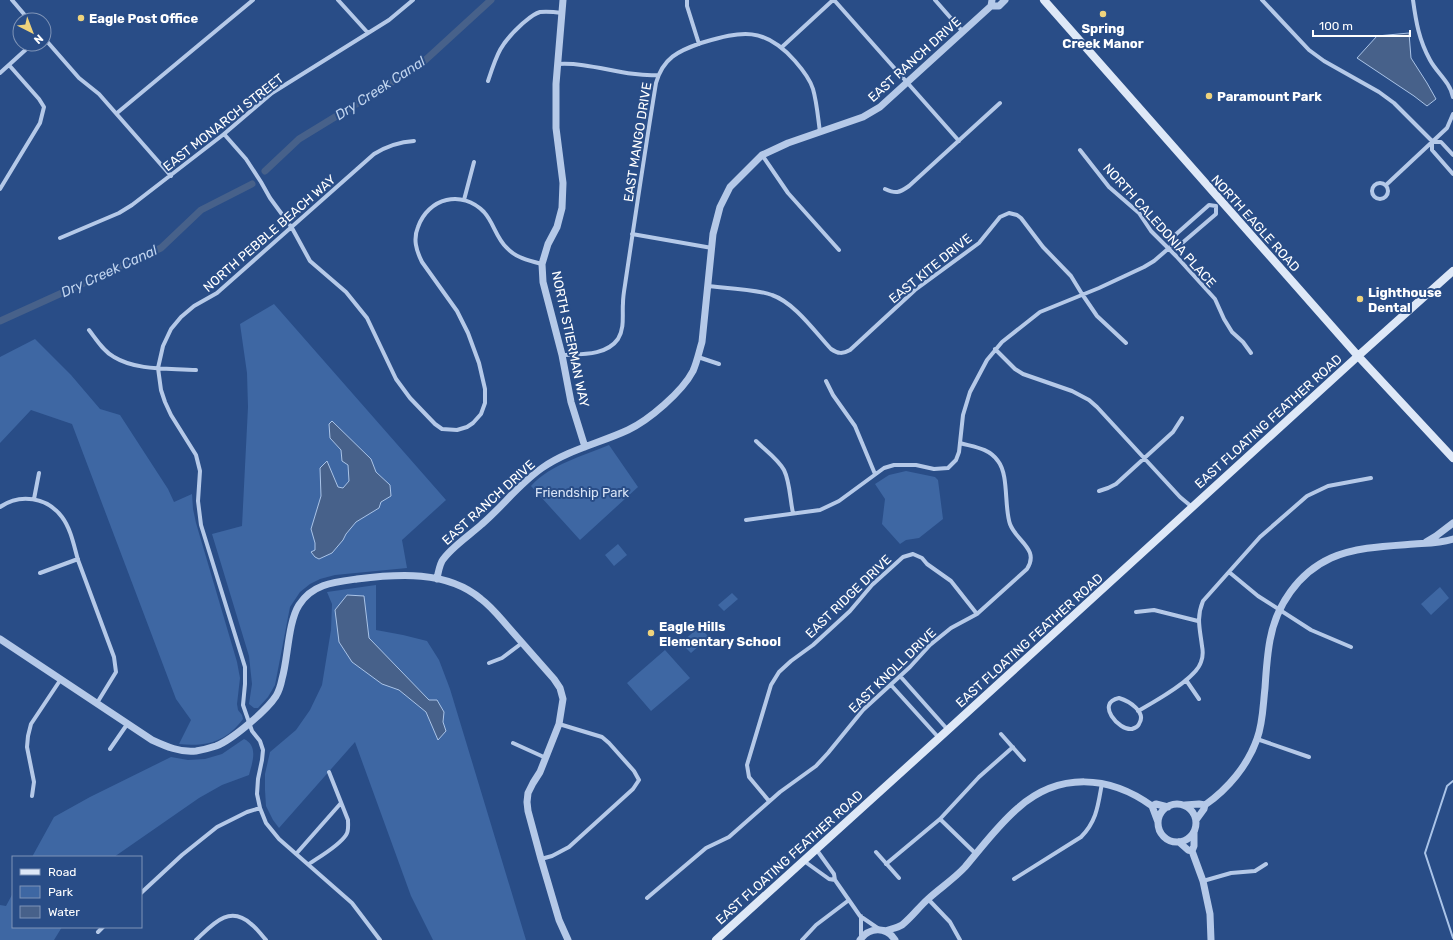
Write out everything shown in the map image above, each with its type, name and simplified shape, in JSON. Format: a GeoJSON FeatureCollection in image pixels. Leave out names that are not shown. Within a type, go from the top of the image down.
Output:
{"type":"FeatureCollection","features":[{"type":"Feature","properties":{"kind":"main road","name":"NORTH EAGLE ROAD"},"geometry":{"type":"LineString","coordinates":[[1044,0],[1219,204],[1453,458]]}},
{"type":"Feature","properties":{"kind":"main road","name":"EAST FLOATING FEATHER ROAD"},"geometry":{"type":"LineString","coordinates":[[716,940],[1453,271]]}},
{"type":"Feature","properties":{"kind":"street"},"geometry":{"type":"LineString","coordinates":[[12,0],[22,12]]}},
{"type":"Feature","properties":{"kind":"street"},"geometry":{"type":"LineString","coordinates":[[117,113],[253,0]]}},
{"type":"Feature","properties":{"kind":"street"},"geometry":{"type":"LineString","coordinates":[[338,0],[368,33]]}},
{"type":"Feature","properties":{"kind":"street","name":"EAST MONARCH STREET"},"geometry":{"type":"LineString","coordinates":[[60,238],[126,209],[171,176],[272,94],[389,20],[413,0]]}},
{"type":"Feature","properties":{"kind":"street","name":"NORTH STIERMAN WAY"},"geometry":{"type":"LineString","coordinates":[[563,0],[558,64],[556,128],[563,183],[562,208],[557,227],[548,244],[542,264],[543,282],[562,355],[571,402],[585,447]]}},
{"type":"Feature","properties":{"kind":"street"},"geometry":{"type":"LineString","coordinates":[[687,0],[687,6],[699,44]]}},
{"type":"Feature","properties":{"kind":"street"},"geometry":{"type":"LineString","coordinates":[[782,47],[834,0],[959,141]]}},
{"type":"Feature","properties":{"kind":"street"},"geometry":{"type":"LineString","coordinates":[[935,0],[963,32]]}},
{"type":"Feature","properties":{"kind":"street","name":"EAST RANCH DRIVE"},"geometry":{"type":"LineString","coordinates":[[437,579],[440,567],[446,555],[486,520],[524,482],[543,468],[585,447],[628,430],[651,415],[685,384],[693,371],[702,342],[713,234],[720,207],[730,187],[762,155],[788,143],[863,117],[880,107],[963,32],[992,3],[998,6],[1005,0]]}},
{"type":"Feature","properties":{"kind":"street"},"geometry":{"type":"LineString","coordinates":[[1262,0],[1309,50],[1324,61],[1379,92],[1394,103],[1432,142],[1432,150],[1453,174]]}},
{"type":"Feature","properties":{"kind":"street"},"geometry":{"type":"LineString","coordinates":[[1413,0],[1416,25],[1421,41],[1431,61],[1449,86],[1453,97]]}},
{"type":"Feature","properties":{"kind":"street"},"geometry":{"type":"LineString","coordinates":[[488,81],[497,54],[511,34],[530,17],[539,13],[562,13]]}},
{"type":"Feature","properties":{"kind":"street","name":"EAST MANGO DRIVE"},"geometry":{"type":"LineString","coordinates":[[562,355],[594,353],[605,350],[618,338],[621,331],[632,234],[658,75],[668,60],[676,53],[699,44],[739,33],[762,36],[782,47],[803,70],[813,88],[820,132]]}},
{"type":"Feature","properties":{"kind":"street"},"geometry":{"type":"LineString","coordinates":[[52,47],[79,78],[99,94],[117,113],[171,176]]}},
{"type":"Feature","properties":{"kind":"street"},"geometry":{"type":"LineString","coordinates":[[0,73],[23,52]]}},
{"type":"Feature","properties":{"kind":"street"},"geometry":{"type":"LineString","coordinates":[[558,64],[572,63],[645,76],[658,75]]}},
{"type":"Feature","properties":{"kind":"street"},"geometry":{"type":"LineString","coordinates":[[0,189],[40,123],[44,107],[39,99],[9,65]]}},
{"type":"Feature","properties":{"kind":"street"},"geometry":{"type":"LineString","coordinates":[[885,189],[892,192],[900,192],[909,186],[1000,103]]}},
{"type":"Feature","properties":{"kind":"street"},"geometry":{"type":"LineString","coordinates":[[1386,185],[1446,128],[1453,114]]}},
{"type":"Feature","properties":{"kind":"street"},"geometry":{"type":"LineString","coordinates":[[224,134],[246,159],[270,198],[292,228],[310,261],[346,292],[367,318],[396,379],[410,398],[434,424],[442,429],[458,430],[473,423],[481,414],[485,403],[485,389],[479,363],[468,333],[456,310],[422,262],[416,244],[415,232],[420,219],[439,201],[451,199],[464,200],[477,206],[484,213],[499,239],[507,249],[517,256],[542,264]]}},
{"type":"Feature","properties":{"kind":"street","name":"NORTH PEBBLE BEACH WAY"},"geometry":{"type":"LineString","coordinates":[[380,940],[352,903],[296,854],[270,828],[260,808],[258,779],[263,750],[260,741],[252,731],[243,705],[245,667],[201,526],[198,501],[200,471],[196,455],[165,402],[161,390],[158,368],[163,346],[171,328],[181,317],[194,306],[217,294],[374,154],[386,147],[400,142],[414,141]]}},
{"type":"Feature","properties":{"kind":"street"},"geometry":{"type":"LineString","coordinates":[[1432,142],[1441,142],[1453,155]]}},
{"type":"Feature","properties":{"kind":"street","name":"NORTH CALEDONIA PLACE"},"geometry":{"type":"LineString","coordinates":[[1080,150],[1109,187],[1134,207],[1151,231],[1169,248],[1215,299],[1232,332],[1243,342],[1251,353]]}},
{"type":"Feature","properties":{"kind":"street"},"geometry":{"type":"LineString","coordinates":[[762,155],[788,193],[839,250]]}},
{"type":"Feature","properties":{"kind":"street"},"geometry":{"type":"LineString","coordinates":[[464,200],[474,162]]}},
{"type":"Feature","properties":{"kind":"street"},"geometry":{"type":"LineString","coordinates":[[1381,182],[1386,185],[1388,193],[1385,198],[1380,199],[1374,197],[1372,190],[1374,185],[1381,182]]}},
{"type":"Feature","properties":{"kind":"street"},"geometry":{"type":"LineString","coordinates":[[1219,204],[1216,214],[1182,244],[1176,242],[1174,236],[1209,205],[1219,204]]}},
{"type":"Feature","properties":{"kind":"street","name":"EAST KITE DRIVE"},"geometry":{"type":"LineString","coordinates":[[707,286],[766,293],[780,298],[803,318],[831,349],[839,354],[844,353],[850,350],[915,290],[974,247],[1003,215],[1012,213],[1017,214],[1021,218],[1043,247],[1072,276],[1082,294]]}},
{"type":"Feature","properties":{"kind":"street"},"geometry":{"type":"LineString","coordinates":[[632,234],[712,248]]}},
{"type":"Feature","properties":{"kind":"street"},"geometry":{"type":"LineString","coordinates":[[746,520],[812,512],[830,506],[884,468],[894,465],[916,465],[934,469],[948,468],[956,460],[960,452],[962,415],[970,392],[987,360],[1002,342],[1040,312],[1099,288],[1144,267],[1154,261],[1176,242]]}},
{"type":"Feature","properties":{"kind":"street"},"geometry":{"type":"LineString","coordinates":[[1082,294],[1097,316],[1126,342]]}},
{"type":"Feature","properties":{"kind":"street"},"geometry":{"type":"LineString","coordinates":[[89,330],[98,343],[113,357],[134,366],[196,370]]}},
{"type":"Feature","properties":{"kind":"street"},"geometry":{"type":"LineString","coordinates":[[995,349],[1015,369],[1023,374],[1072,391],[1089,400],[1180,497],[1192,507]]}},
{"type":"Feature","properties":{"kind":"street"},"geometry":{"type":"LineString","coordinates":[[698,357],[718,364]]}},
{"type":"Feature","properties":{"kind":"street"},"geometry":{"type":"LineString","coordinates":[[826,381],[832,395],[855,426],[875,474]]}},
{"type":"Feature","properties":{"kind":"street"},"geometry":{"type":"LineString","coordinates":[[1099,491],[1116,484],[1173,432],[1182,418]]}},
{"type":"Feature","properties":{"kind":"street"},"geometry":{"type":"LineString","coordinates":[[756,441],[784,471],[787,479],[792,514]]}},
{"type":"Feature","properties":{"kind":"street","name":"EAST KNOLL DRIVE"},"geometry":{"type":"LineString","coordinates":[[647,898],[706,848],[729,837],[769,801],[820,762],[833,749],[863,710],[891,685],[939,637],[977,614],[1027,569],[1032,559],[1029,549],[1016,534],[1010,523],[1003,471],[999,462],[993,455],[985,450],[960,443]]}},
{"type":"Feature","properties":{"kind":"street"},"geometry":{"type":"LineString","coordinates":[[34,499],[39,473]]}},
{"type":"Feature","properties":{"kind":"street"},"geometry":{"type":"LineString","coordinates":[[1138,711],[1155,702],[1194,674],[1201,662],[1202,648],[1198,611],[1203,601],[1260,537],[1307,496],[1328,486],[1371,478]]}},
{"type":"Feature","properties":{"kind":"street"},"geometry":{"type":"LineString","coordinates":[[0,507],[20,499],[34,499],[44,502],[62,517],[68,527],[78,559],[114,657],[116,672],[97,703]]}},
{"type":"Feature","properties":{"kind":"street"},"geometry":{"type":"LineString","coordinates":[[1424,543],[1436,536],[1453,522]]}},
{"type":"Feature","properties":{"kind":"street"},"geometry":{"type":"LineString","coordinates":[[1196,820],[1204,809],[1205,805],[1217,796],[1238,773],[1249,757],[1257,739],[1262,716],[1270,640],[1280,609],[1293,589],[1310,571],[1331,558],[1354,551],[1388,546],[1441,543],[1453,539]]}},
{"type":"Feature","properties":{"kind":"street","name":"EAST RIDGE DRIVE"},"geometry":{"type":"LineString","coordinates":[[769,801],[749,777],[747,765],[771,685],[779,672],[813,645],[850,611],[872,585],[903,557],[913,554],[922,558],[927,564],[951,581],[977,614]]}},
{"type":"Feature","properties":{"kind":"street"},"geometry":{"type":"LineString","coordinates":[[40,573],[78,559]]}},
{"type":"Feature","properties":{"kind":"street"},"geometry":{"type":"LineString","coordinates":[[1229,572],[1258,596],[1311,630],[1351,647]]}},
{"type":"Feature","properties":{"kind":"street"},"geometry":{"type":"LineString","coordinates":[[0,639],[152,740],[165,746],[181,750],[195,751],[216,746],[235,734],[266,707],[276,695],[282,679],[294,618],[298,606],[318,587],[332,582],[399,575],[437,579],[467,589],[481,598],[493,610],[554,679],[560,688],[562,699],[559,724],[540,772],[532,783],[528,793],[527,802],[541,859],[559,920],[568,940]]}},
{"type":"Feature","properties":{"kind":"street"},"geometry":{"type":"LineString","coordinates":[[1136,612],[1154,610],[1198,621]]}},
{"type":"Feature","properties":{"kind":"street"},"geometry":{"type":"LineString","coordinates":[[489,663],[507,655],[522,643]]}},
{"type":"Feature","properties":{"kind":"street"},"geometry":{"type":"LineString","coordinates":[[900,676],[948,730]]}},
{"type":"Feature","properties":{"kind":"street"},"geometry":{"type":"LineString","coordinates":[[32,796],[34,782],[27,747],[31,724],[62,679]]}},
{"type":"Feature","properties":{"kind":"street"},"geometry":{"type":"LineString","coordinates":[[1186,680],[1199,698]]}},
{"type":"Feature","properties":{"kind":"street"},"geometry":{"type":"LineString","coordinates":[[891,685],[940,738]]}},
{"type":"Feature","properties":{"kind":"street"},"geometry":{"type":"LineString","coordinates":[[1119,698],[1125,700],[1138,711],[1141,718],[1140,724],[1136,728],[1130,729],[1125,728],[1112,717],[1108,709],[1110,703],[1119,698]]}},
{"type":"Feature","properties":{"kind":"street"},"geometry":{"type":"LineString","coordinates":[[110,749],[128,723]]}},
{"type":"Feature","properties":{"kind":"street"},"geometry":{"type":"LineString","coordinates":[[541,859],[552,856],[569,847],[633,789],[639,780],[634,772],[602,737],[559,724]]}},
{"type":"Feature","properties":{"kind":"street"},"geometry":{"type":"LineString","coordinates":[[1001,734],[1024,760]]}},
{"type":"Feature","properties":{"kind":"street"},"geometry":{"type":"LineString","coordinates":[[1257,739],[1309,757]]}},
{"type":"Feature","properties":{"kind":"street"},"geometry":{"type":"LineString","coordinates":[[513,743],[546,758]]}},
{"type":"Feature","properties":{"kind":"street"},"geometry":{"type":"LineString","coordinates":[[886,864],[940,819],[979,778],[1013,747]]}},
{"type":"Feature","properties":{"kind":"street"},"geometry":{"type":"LineString","coordinates":[[309,864],[341,842],[347,834],[349,828],[348,820],[329,772]]}},
{"type":"Feature","properties":{"kind":"street"},"geometry":{"type":"LineString","coordinates":[[816,849],[834,874],[835,880],[860,916],[892,935],[896,940],[902,925],[928,899],[964,868],[999,826],[1017,808],[1037,794],[1063,784],[1091,782],[1122,788],[1152,806],[1159,828],[1166,838],[1179,842],[1185,840],[1194,832]]}},
{"type":"Feature","properties":{"kind":"street"},"geometry":{"type":"LineString","coordinates":[[1014,879],[1081,837],[1087,831],[1096,814],[1102,783]]}},
{"type":"Feature","properties":{"kind":"street"},"geometry":{"type":"LineString","coordinates":[[296,854],[341,803]]}},
{"type":"Feature","properties":{"kind":"street"},"geometry":{"type":"LineString","coordinates":[[1152,806],[1156,804],[1168,807]]}},
{"type":"Feature","properties":{"kind":"street"},"geometry":{"type":"LineString","coordinates":[[1158,822],[1160,816],[1173,804],[1205,805]]}},
{"type":"Feature","properties":{"kind":"street"},"geometry":{"type":"LineString","coordinates":[[1185,805],[1194,814],[1196,820],[1194,846],[1192,851],[1203,881],[1210,914],[1211,940]]}},
{"type":"Feature","properties":{"kind":"street"},"geometry":{"type":"LineString","coordinates":[[142,891],[182,855],[217,827],[247,812],[260,808]]}},
{"type":"Feature","properties":{"kind":"street"},"geometry":{"type":"LineString","coordinates":[[940,819],[976,854]]}},
{"type":"Feature","properties":{"kind":"street"},"geometry":{"type":"LineString","coordinates":[[1179,842],[1188,850],[1192,851]]}},
{"type":"Feature","properties":{"kind":"street"},"geometry":{"type":"LineString","coordinates":[[876,852],[899,878]]}},
{"type":"Feature","properties":{"kind":"street"},"geometry":{"type":"LineString","coordinates":[[803,860],[829,879],[835,880]]}},
{"type":"Feature","properties":{"kind":"street"},"geometry":{"type":"LineString","coordinates":[[1203,881],[1231,873],[1255,871],[1266,864]]}},
{"type":"Feature","properties":{"kind":"street"},"geometry":{"type":"LineString","coordinates":[[928,899],[950,922],[960,940]]}},
{"type":"Feature","properties":{"kind":"street"},"geometry":{"type":"LineString","coordinates":[[802,940],[816,925],[850,900]]}},
{"type":"Feature","properties":{"kind":"street"},"geometry":{"type":"LineString","coordinates":[[196,940],[216,922],[223,918],[234,916],[245,919],[252,924],[266,940]]}},
{"type":"Feature","properties":{"kind":"street"},"geometry":{"type":"LineString","coordinates":[[860,916],[861,940]]}},
{"type":"Feature","properties":{"kind":"street"},"geometry":{"type":"LineString","coordinates":[[861,940],[868,932],[902,925]]}},
{"type":"Feature","properties":{"kind":"street"},"geometry":{"type":"LineString","coordinates":[[98,932],[102,928]]}},
{"type":"Feature","properties":{"kind":"green space"},"geometry":{"type":"Polygon","coordinates":[[[274,304],[446,500],[402,540],[407,568],[335,575],[320,579],[310,584],[300,592],[290,607],[275,685],[268,697],[258,708],[254,708],[249,704],[252,684],[249,656],[212,534],[242,526],[248,407],[247,373],[240,324],[274,304]]]}},
{"type":"Feature","properties":{"kind":"green space"},"geometry":{"type":"Polygon","coordinates":[[[35,339],[71,375],[100,409],[120,415],[168,489],[174,502],[192,494],[196,523],[237,662],[240,678],[237,704],[238,710],[243,719],[230,733],[222,738],[198,745],[179,744],[191,720],[176,699],[72,424],[31,410],[0,443],[0,357],[35,339]]]}},
{"type":"Feature","properties":{"kind":"green space","name":"Friendship Park"},"geometry":{"type":"Polygon","coordinates":[[[609,445],[638,487],[580,540],[531,486],[539,478],[558,466],[609,445]]]}},
{"type":"Feature","properties":{"kind":"green space"},"geometry":{"type":"Polygon","coordinates":[[[906,471],[935,477],[938,480],[943,519],[919,538],[906,540],[900,544],[882,524],[885,499],[875,484],[889,475],[906,471]]]}},
{"type":"Feature","properties":{"kind":"green space"},"geometry":{"type":"Polygon","coordinates":[[[618,544],[627,555],[614,566],[605,555],[618,544]]]}},
{"type":"Feature","properties":{"kind":"green space"},"geometry":{"type":"Polygon","coordinates":[[[376,585],[376,630],[427,641],[439,660],[450,689],[526,940],[433,940],[411,896],[355,742],[279,828],[266,806],[265,774],[270,752],[296,730],[310,710],[322,685],[331,630],[332,604],[327,592],[376,585]]]}},
{"type":"Feature","properties":{"kind":"green space"},"geometry":{"type":"Polygon","coordinates":[[[1440,587],[1449,598],[1431,615],[1421,604],[1440,587]]]}},
{"type":"Feature","properties":{"kind":"green space"},"geometry":{"type":"Polygon","coordinates":[[[732,593],[738,599],[724,611],[718,605],[732,593]]]}},
{"type":"Feature","properties":{"kind":"green space"},"geometry":{"type":"Polygon","coordinates":[[[699,627],[709,637],[691,653],[681,643],[699,627]]]}},
{"type":"Feature","properties":{"kind":"green space"},"geometry":{"type":"Polygon","coordinates":[[[665,650],[690,678],[651,711],[627,683],[665,650]]]}},
{"type":"Feature","properties":{"kind":"green space"},"geometry":{"type":"Polygon","coordinates":[[[244,739],[249,742],[253,750],[253,760],[249,775],[222,785],[199,798],[115,856],[33,856],[54,817],[90,797],[171,757],[188,760],[205,759],[222,754],[244,739]]]}},
{"type":"Feature","properties":{"kind":"green space"},"geometry":{"type":"Polygon","coordinates":[[[12,895],[12,928],[61,928],[54,940],[0,940],[0,905],[6,906],[12,895]]]}},
{"type":"Feature","properties":{"kind":"water"},"geometry":{"type":"Polygon","coordinates":[[[1409,33],[1411,58],[1436,99],[1427,106],[1357,58],[1377,36],[1409,33]]]}},
{"type":"Feature","properties":{"kind":"water"},"geometry":{"type":"Polygon","coordinates":[[[332,421],[371,459],[376,472],[390,485],[391,496],[381,502],[379,508],[356,522],[332,553],[319,559],[311,552],[315,550],[315,543],[311,529],[321,496],[320,468],[327,461],[338,487],[343,488],[349,481],[348,465],[342,461],[341,450],[330,438],[329,424],[332,421]]]}},
{"type":"Feature","properties":{"kind":"water"},"geometry":{"type":"Polygon","coordinates":[[[347,595],[364,596],[369,638],[429,700],[437,700],[444,712],[443,722],[446,731],[438,740],[426,712],[399,690],[382,684],[352,662],[339,642],[335,610],[347,595]]]}},
{"type":"Feature","properties":{"kind":"waterway","name":"Dry Creek Canal"},"geometry":{"type":"LineString","coordinates":[[265,171],[299,139],[420,65],[491,0]]}},
{"type":"Feature","properties":{"kind":"waterway","name":"Dry Creek Canal"},"geometry":{"type":"LineString","coordinates":[[0,321],[161,248],[201,210],[252,184]]}},
{"type":"Feature","properties":{"kind":"waterway"},"geometry":{"type":"LineString","coordinates":[[1453,781],[1447,786],[1425,853],[1453,938]]}},
{"type":"Feature","properties":{"kind":"place","name":"Spring Creek Manor"},"geometry":{"type":"Point","coordinates":[1103,14]}},
{"type":"Feature","properties":{"kind":"place","name":"Eagle Post Office"},"geometry":{"type":"Point","coordinates":[81,18]}},
{"type":"Feature","properties":{"kind":"place","name":"Paramount Park"},"geometry":{"type":"Point","coordinates":[1209,96]}},
{"type":"Feature","properties":{"kind":"place","name":"Lighthouse Dental"},"geometry":{"type":"Point","coordinates":[1360,299]}},
{"type":"Feature","properties":{"kind":"place","name":"Eagle Hills Elementary School"},"geometry":{"type":"Point","coordinates":[651,633]}}]}
